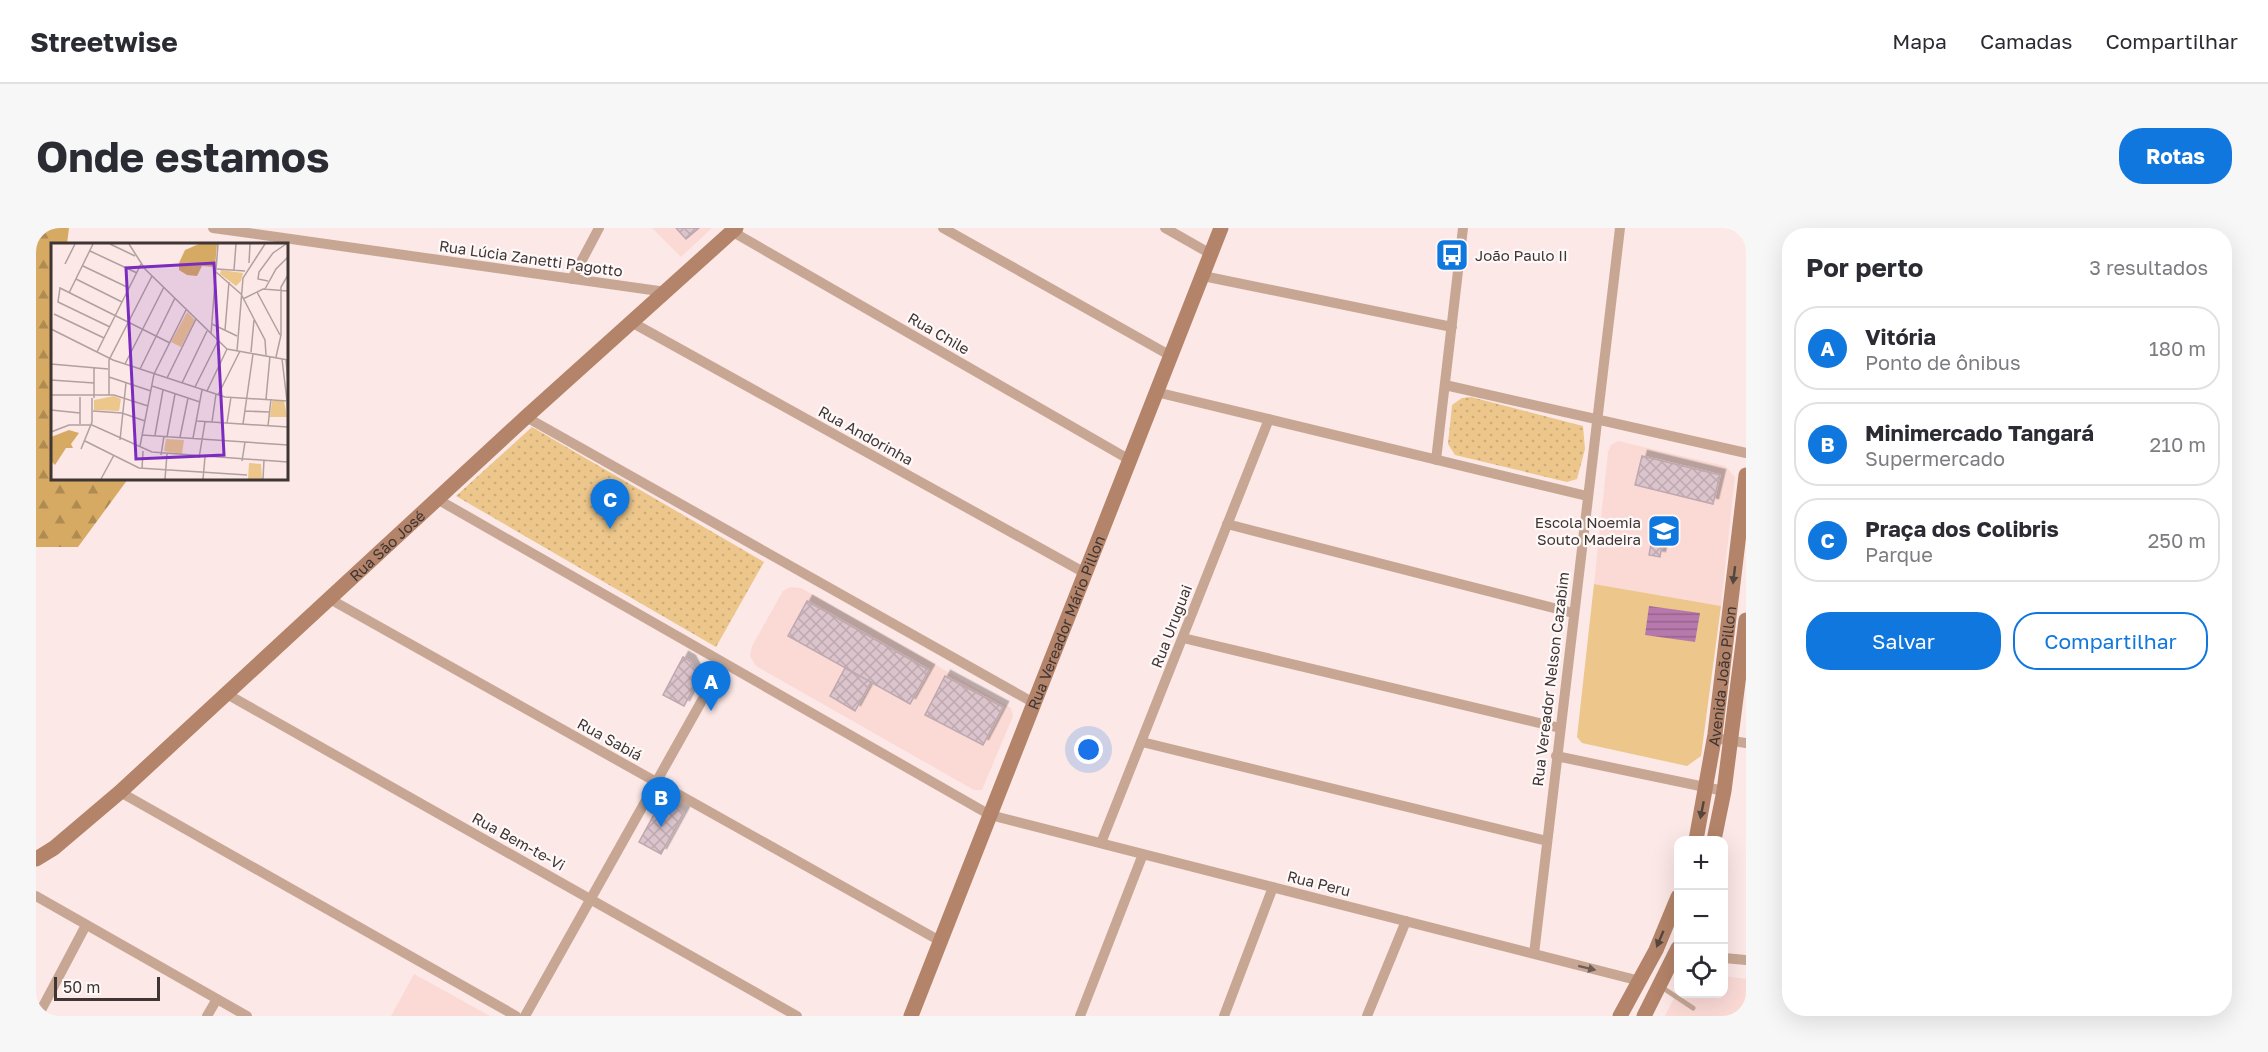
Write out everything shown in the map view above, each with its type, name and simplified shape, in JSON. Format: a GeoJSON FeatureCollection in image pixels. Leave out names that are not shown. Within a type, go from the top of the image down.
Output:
{"type":"FeatureCollection","features":[{"type":"Feature","properties":{"kind":"street","name":"Rua Lúcia Zanetti Pagotto"},"geometry":{"type":"LineString","coordinates":[[213,228],[666,292]]}},
{"type":"Feature","properties":{"kind":"street"},"geometry":{"type":"LineString","coordinates":[[572,279],[599,228]]}},
{"type":"Feature","properties":{"kind":"street"},"geometry":{"type":"LineString","coordinates":[[943,228],[1171,356]]}},
{"type":"Feature","properties":{"kind":"street"},"geometry":{"type":"LineString","coordinates":[[1165,228],[1211,254]]}},
{"type":"Feature","properties":{"kind":"street","name":"Rua Vereador Mário Pillon"},"geometry":{"type":"LineString","coordinates":[[911,1016],[1221,228]]}},
{"type":"Feature","properties":{"kind":"street"},"geometry":{"type":"LineString","coordinates":[[1436,460],[1463,228]]}},
{"type":"Feature","properties":{"kind":"street","name":"Rua Vereador Nelson Cazabim"},"geometry":{"type":"LineString","coordinates":[[1534,954],[1620,228]]}},
{"type":"Feature","properties":{"kind":"street","name":"Rua São José"},"geometry":{"type":"LineString","coordinates":[[36,859],[54,848],[120,792],[526,417],[735,230]]}},
{"type":"Feature","properties":{"kind":"street","name":"Rua Chile"},"geometry":{"type":"LineString","coordinates":[[735,230],[1130,460]]}},
{"type":"Feature","properties":{"kind":"street"},"geometry":{"type":"LineString","coordinates":[[1203,276],[1452,327]]}},
{"type":"Feature","properties":{"kind":"street","name":"Rua Andorinha"},"geometry":{"type":"LineString","coordinates":[[633,322],[1085,573]]}},
{"type":"Feature","properties":{"kind":"street"},"geometry":{"type":"LineString","coordinates":[[1445,385],[1746,453]]}},
{"type":"Feature","properties":{"kind":"street"},"geometry":{"type":"LineString","coordinates":[[1156,392],[1587,496]]}},
{"type":"Feature","properties":{"kind":"street"},"geometry":{"type":"LineString","coordinates":[[526,417],[1034,703]]}},
{"type":"Feature","properties":{"kind":"street","name":"Rua Uruguai"},"geometry":{"type":"LineString","coordinates":[[1101,843],[1269,419]]}},
{"type":"Feature","properties":{"kind":"street","name":"Avenida João Pillon"},"geometry":{"type":"LineString","coordinates":[[1697,836],[1714,738],[1746,475]]}},
{"type":"Feature","properties":{"kind":"street","name":"Rua Peru"},"geometry":{"type":"LineString","coordinates":[[437,499],[990,815],[1534,954],[1643,976]]}},
{"type":"Feature","properties":{"kind":"street"},"geometry":{"type":"LineString","coordinates":[[1227,524],[1573,613]]}},
{"type":"Feature","properties":{"kind":"street","name":"Rua Sabiá"},"geometry":{"type":"LineString","coordinates":[[328,598],[940,941]]}},
{"type":"Feature","properties":{"kind":"street","name":"Avenida João Pillon"},"geometry":{"type":"LineString","coordinates":[[1715,836],[1724,790],[1738,742],[1746,620]]}},
{"type":"Feature","properties":{"kind":"street"},"geometry":{"type":"LineString","coordinates":[[1183,638],[1560,728]]}},
{"type":"Feature","properties":{"kind":"street"},"geometry":{"type":"LineString","coordinates":[[525,1016],[723,663]]}},
{"type":"Feature","properties":{"kind":"street","name":"Rua Bem-te-Vi"},"geometry":{"type":"LineString","coordinates":[[225,693],[797,1016]]}},
{"type":"Feature","properties":{"kind":"street"},"geometry":{"type":"LineString","coordinates":[[1714,738],[1738,742]]}},
{"type":"Feature","properties":{"kind":"street"},"geometry":{"type":"LineString","coordinates":[[1142,742],[1547,841]]}},
{"type":"Feature","properties":{"kind":"street"},"geometry":{"type":"LineString","coordinates":[[1556,756],[1724,790]]}},
{"type":"Feature","properties":{"kind":"street"},"geometry":{"type":"LineString","coordinates":[[120,792],[516,1016]]}},
{"type":"Feature","properties":{"kind":"street"},"geometry":{"type":"LineString","coordinates":[[1080,1016],[1143,854]]}},
{"type":"Feature","properties":{"kind":"street"},"geometry":{"type":"LineString","coordinates":[[1224,1016],[1273,887]]}},
{"type":"Feature","properties":{"kind":"street"},"geometry":{"type":"LineString","coordinates":[[36,896],[247,1016]]}},
{"type":"Feature","properties":{"kind":"street"},"geometry":{"type":"LineString","coordinates":[[1620,1016],[1643,976],[1674,906]]}},
{"type":"Feature","properties":{"kind":"street"},"geometry":{"type":"LineString","coordinates":[[1367,1016],[1406,921]]}},
{"type":"Feature","properties":{"kind":"street"},"geometry":{"type":"LineString","coordinates":[[38,1016],[86,925]]}},
{"type":"Feature","properties":{"kind":"street"},"geometry":{"type":"LineString","coordinates":[[1728,958],[1746,960]]}},
{"type":"Feature","properties":{"kind":"street"},"geometry":{"type":"LineString","coordinates":[[1644,1016],[1674,959]]}},
{"type":"Feature","properties":{"kind":"street"},"geometry":{"type":"LineString","coordinates":[[1643,976],[1660,986]]}},
{"type":"Feature","properties":{"kind":"street"},"geometry":{"type":"LineString","coordinates":[[207,1016],[217,999]]}},
{"type":"Feature","properties":{"kind":"lane"},"geometry":{"type":"LineString","coordinates":[[1660,986],[1693,1008]]}},
{"type":"Feature","properties":{"kind":"shaded area"},"geometry":{"type":"Polygon","coordinates":[[[652,228],[712,228],[681,257],[652,228]]]}},
{"type":"Feature","properties":{"kind":"shaded area"},"geometry":{"type":"Polygon","coordinates":[[[1471,397],[1583,426],[1585,449],[1577,479],[1567,482],[1455,455],[1448,444],[1452,405],[1462,398],[1471,397]]]}},
{"type":"Feature","properties":{"kind":"shaded area"},"geometry":{"type":"Polygon","coordinates":[[[532,427],[764,562],[716,647],[456,496],[532,427]]]}},
{"type":"Feature","properties":{"kind":"shaded area","name":"Escola Noemia Souto Madeira"},"geometry":{"type":"Polygon","coordinates":[[[1618,441],[1725,466],[1735,477],[1721,606],[1594,584],[1608,452],[1611,445],[1618,441]]]}},
{"type":"Feature","properties":{"kind":"shaded area"},"geometry":{"type":"Polygon","coordinates":[[[1594,584],[1721,606],[1701,756],[1687,766],[1582,743],[1577,737],[1594,584]]]}},
{"type":"Feature","properties":{"kind":"shaded area"},"geometry":{"type":"Polygon","coordinates":[[[790,587],[801,588],[1011,708],[1013,716],[982,790],[974,790],[756,666],[750,656],[752,646],[783,591],[790,587]]]}},
{"type":"Feature","properties":{"kind":"shaded area"},"geometry":{"type":"Polygon","coordinates":[[[1649,606],[1700,613],[1695,642],[1645,635],[1649,606]]]}},
{"type":"Feature","properties":{"kind":"shaded area"},"geometry":{"type":"Polygon","coordinates":[[[414,974],[490,1016],[391,1016],[414,974]]]}},
{"type":"Feature","properties":{"kind":"shaded area"},"geometry":{"type":"Polygon","coordinates":[[[1728,977],[1746,979],[1746,1016],[1665,1016],[1674,998],[1728,998],[1728,977]]]}},
{"type":"Feature","properties":{"kind":"green space"},"geometry":{"type":"Polygon","coordinates":[[[36,228],[69,228],[67,243],[51,243],[51,480],[127,480],[78,547],[36,547],[36,228]]]}},
{"type":"Feature","properties":{"kind":"building"},"geometry":{"type":"Polygon","coordinates":[[[676,228],[699,228],[686,239],[676,228]]]}},
{"type":"Feature","properties":{"kind":"building"},"geometry":{"type":"Polygon","coordinates":[[[1642,456],[1720,475],[1713,504],[1635,485],[1642,456]]]}},
{"type":"Feature","properties":{"kind":"building"},"geometry":{"type":"Polygon","coordinates":[[[1651,544],[1662,546],[1660,557],[1649,555],[1651,544]]]}},
{"type":"Feature","properties":{"kind":"building"},"geometry":{"type":"Polygon","coordinates":[[[807,601],[929,670],[910,704],[788,636],[807,601]]]}},
{"type":"Feature","properties":{"kind":"building"},"geometry":{"type":"Polygon","coordinates":[[[683,657],[690,661],[699,678],[684,706],[663,695],[683,657]]]}},
{"type":"Feature","properties":{"kind":"building"},"geometry":{"type":"Polygon","coordinates":[[[845,668],[871,682],[855,711],[830,696],[845,668]]]}},
{"type":"Feature","properties":{"kind":"building"},"geometry":{"type":"Polygon","coordinates":[[[945,676],[1003,707],[983,745],[925,715],[945,676]]]}},
{"type":"Feature","properties":{"kind":"building"},"geometry":{"type":"Polygon","coordinates":[[[662,800],[684,812],[661,854],[639,842],[662,800]]]}},
{"type":"Feature","properties":{"kind":"place","name":"João Paulo II"},"geometry":{"type":"Point","coordinates":[1452,255]}},
{"type":"Feature","properties":{"kind":"place","name":"Praça dos Colibris"},"geometry":{"type":"Point","coordinates":[610,529]}},
{"type":"Feature","properties":{"kind":"place","name":"Escola Noemia Souto Madeira"},"geometry":{"type":"Point","coordinates":[1664,531]}},
{"type":"Feature","properties":{"kind":"place","name":"Vitória"},"geometry":{"type":"Point","coordinates":[711,711]}},
{"type":"Feature","properties":{"kind":"place","name":"Minimercado Tangará"},"geometry":{"type":"Point","coordinates":[661,827]}}]}
